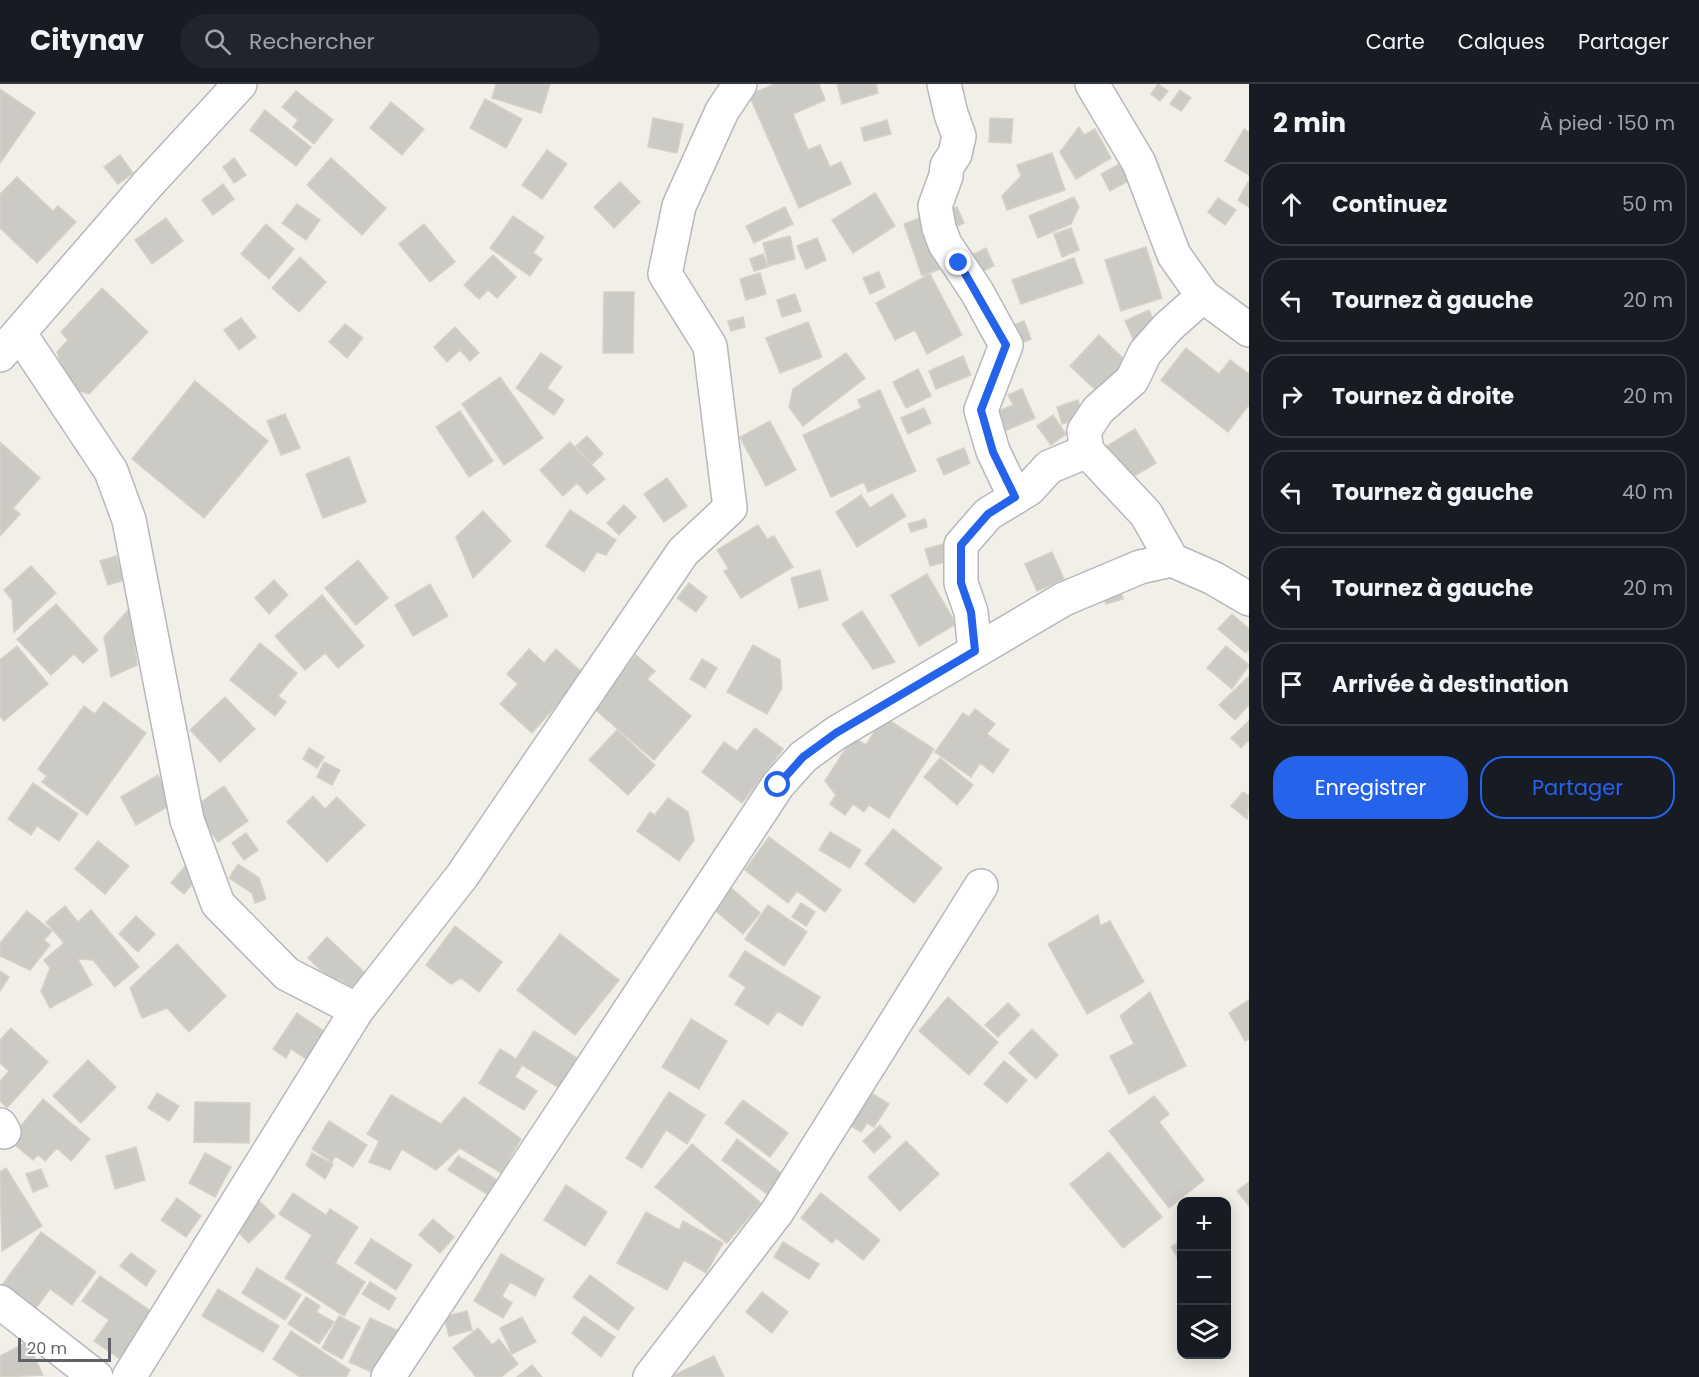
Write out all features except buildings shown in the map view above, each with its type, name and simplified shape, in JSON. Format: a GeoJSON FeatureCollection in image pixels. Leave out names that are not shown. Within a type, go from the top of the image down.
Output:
{"type":"FeatureCollection","features":[{"type":"Feature","properties":{"kind":"street"},"geometry":{"type":"LineString","coordinates":[[240,84],[147,185],[10,345],[111,471],[129,520],[187,820],[218,904],[287,974],[357,1010]]}},
{"type":"Feature","properties":{"kind":"street"},"geometry":{"type":"LineString","coordinates":[[129,1377],[357,1010],[462,876],[683,552],[729,508],[710,346],[665,274],[679,206],[722,111],[740,84]]}},
{"type":"Feature","properties":{"kind":"street"},"geometry":{"type":"LineString","coordinates":[[944,84],[959,136],[955,154],[947,165],[946,176],[934,206],[945,244],[977,292],[1006,345],[981,410],[993,452],[1015,497]]}},
{"type":"Feature","properties":{"kind":"street"},"geometry":{"type":"LineString","coordinates":[[1092,84],[1139,163],[1174,255],[1203,296],[1249,330]]}},
{"type":"Feature","properties":{"kind":"street"},"geometry":{"type":"LineString","coordinates":[[1172,560],[1146,514],[1087,451],[1084,431],[1098,410],[1132,380],[1145,353],[1168,327],[1203,296]]}},
{"type":"Feature","properties":{"kind":"street"},"geometry":{"type":"LineString","coordinates":[[975,651],[971,612],[961,583],[961,545],[988,514],[1029,489],[1048,467],[1087,451]]}},
{"type":"Feature","properties":{"kind":"street"},"geometry":{"type":"LineString","coordinates":[[388,1377],[778,785],[803,757],[836,733],[1064,599],[1140,567],[1172,560],[1213,578],[1249,599]]}},
{"type":"Feature","properties":{"kind":"street"},"geometry":{"type":"LineString","coordinates":[[650,1377],[777,1212],[981,886]]}},
{"type":"Feature","properties":{"kind":"street"},"geometry":{"type":"LineString","coordinates":[[0,1302],[96,1377]]}},
{"type":"Feature","properties":{"kind":"route"},"geometry":{"type":"LineString","coordinates":[[778,785],[803,757],[836,733],[975,651],[971,612],[961,583],[961,545],[988,514],[1015,497],[993,452],[981,410],[1003,359],[1006,345],[987,308],[965,277],[959,263]]}}]}
